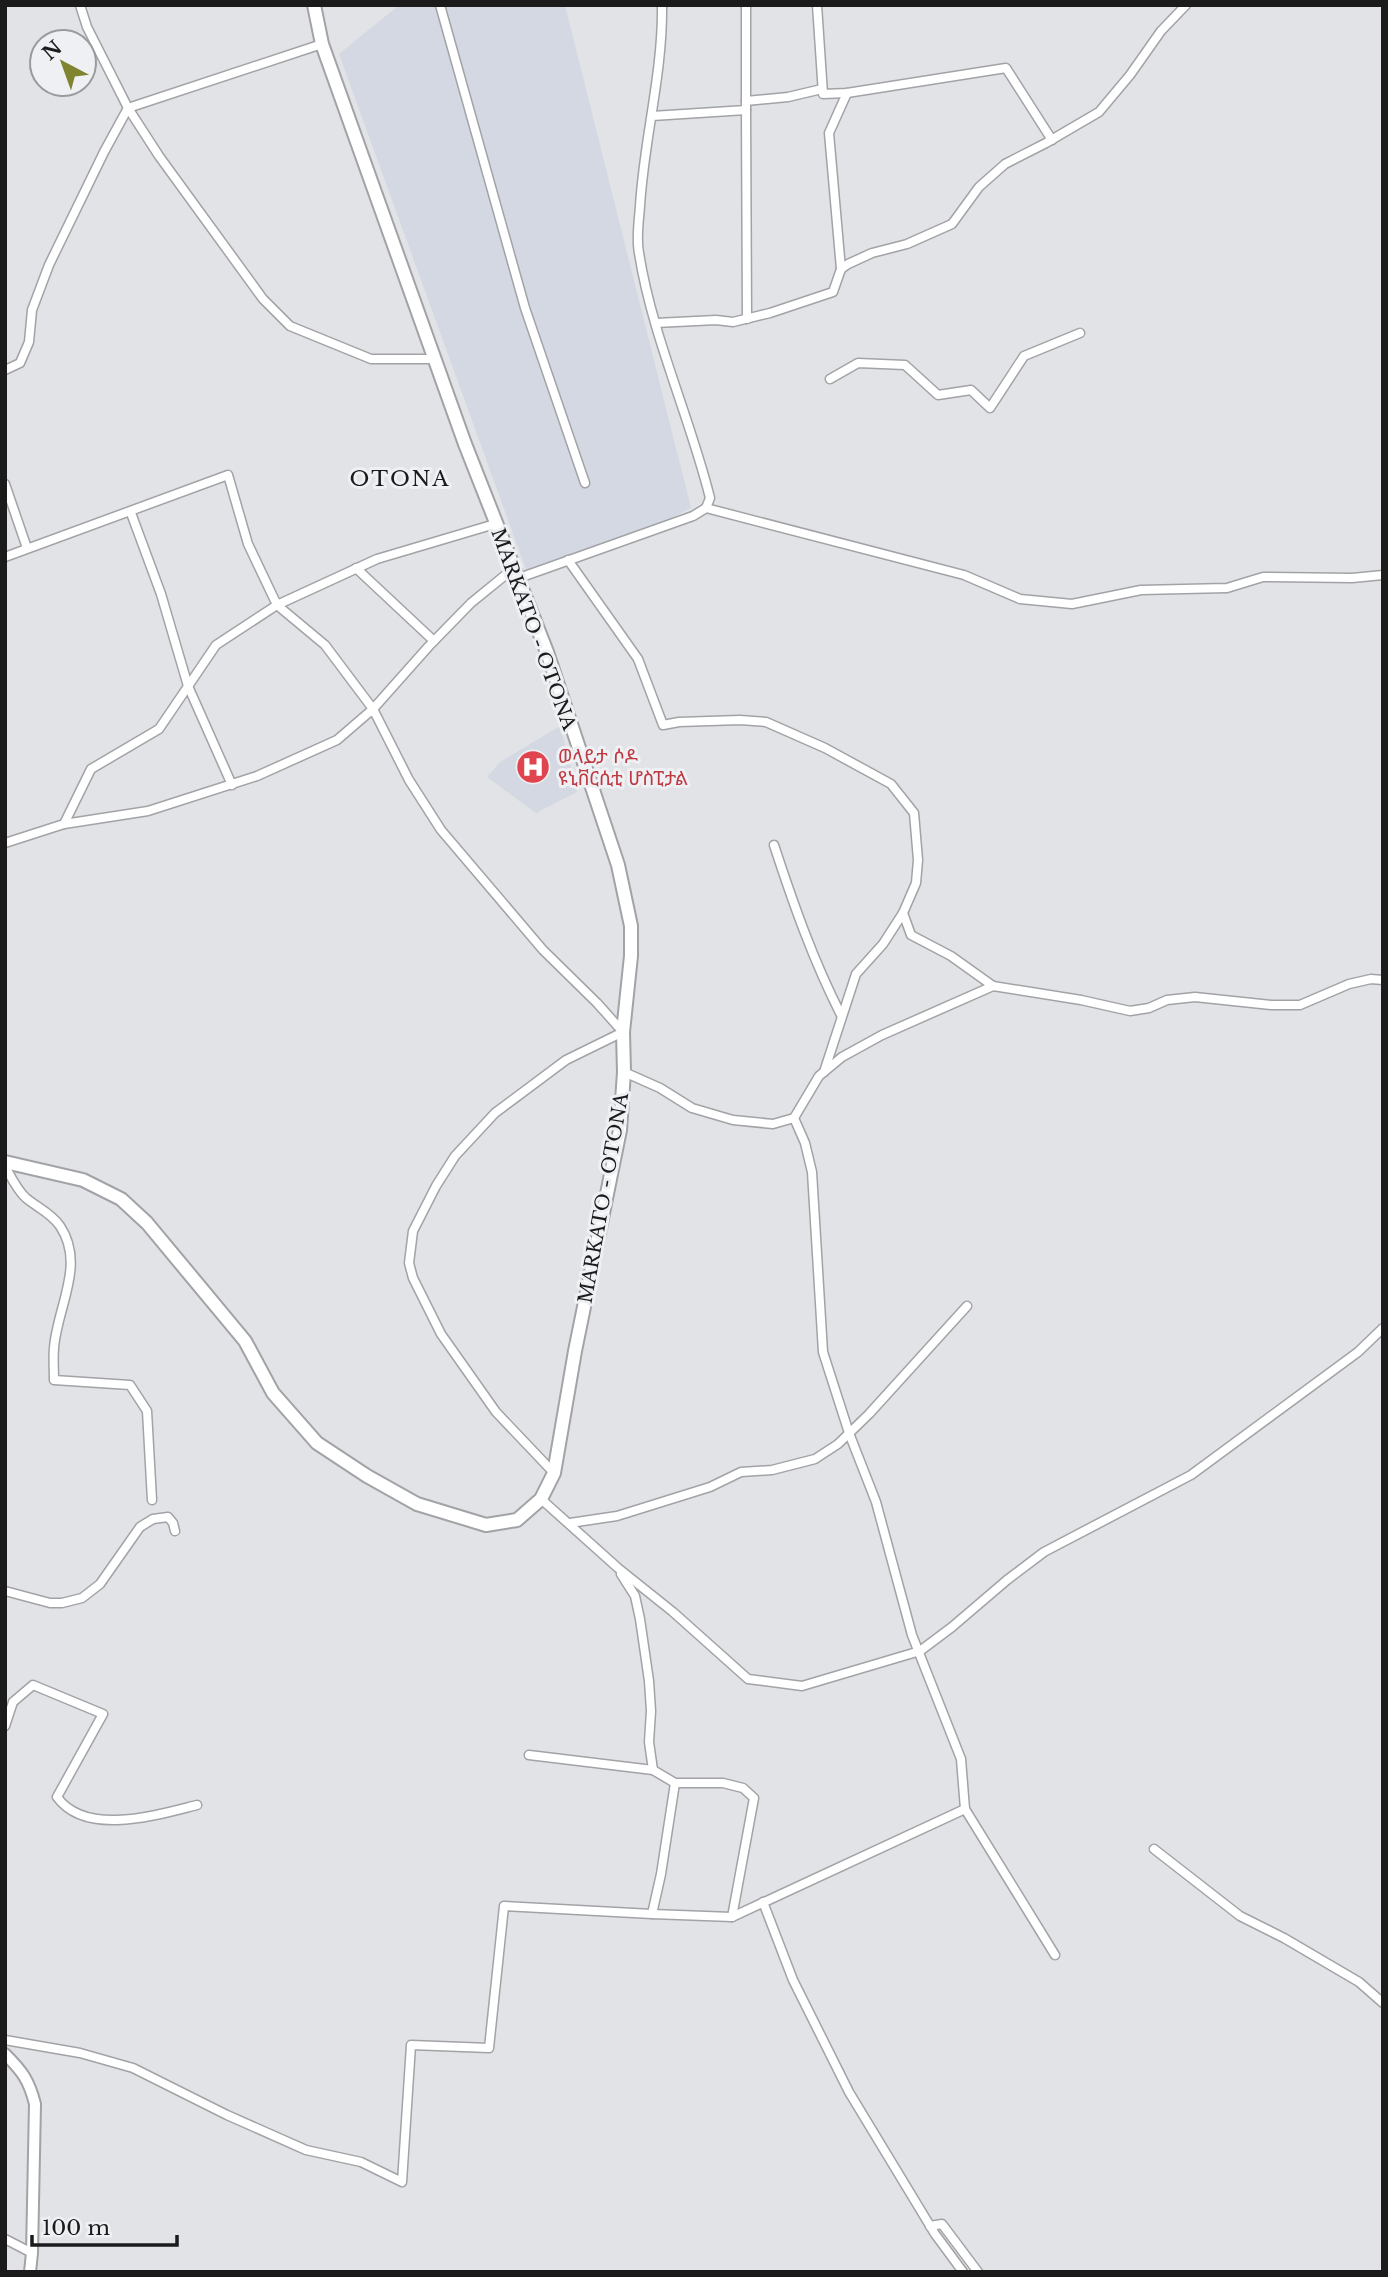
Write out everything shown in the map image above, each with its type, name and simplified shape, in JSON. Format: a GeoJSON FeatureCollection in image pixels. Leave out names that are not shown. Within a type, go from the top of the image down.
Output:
{"type":"FeatureCollection","features":[{"type":"Feature","properties":{"kind":"main road","name":"MARKATO - OTONA"},"geometry":{"type":"LineString","coordinates":[[5,1164],[83,1180],[121,1199],[178,1259],[245,1341],[273,1393],[317,1443],[367,1476],[417,1504],[485,1525],[517,1520],[541,1499],[554,1473],[575,1351],[620,1130],[624,1072],[623,1032],[631,956],[631,926],[618,865],[547,652],[495,524],[435,359],[322,44],[314,5]]}},
{"type":"Feature","properties":{"kind":"main road"},"geometry":{"type":"LineString","coordinates":[[5,2053],[23,2071],[31,2085],[35,2104],[30,2272]]}},
{"type":"Feature","properties":{"kind":"street"},"geometry":{"type":"LineString","coordinates":[[80,5],[87,27],[128,108],[159,156],[262,299],[290,326],[370,359],[435,359]]}},
{"type":"Feature","properties":{"kind":"street"},"geometry":{"type":"LineString","coordinates":[[440,5],[525,308],[586,483]]}},
{"type":"Feature","properties":{"kind":"street"},"geometry":{"type":"LineString","coordinates":[[5,843],[64,824],[148,811],[232,785],[337,740],[373,709],[471,603],[516,573],[568,560],[693,516],[706,508],[710,498],[707,486],[656,323],[639,253],[642,177],[652,116],[662,5]]}},
{"type":"Feature","properties":{"kind":"street"},"geometry":{"type":"LineString","coordinates":[[746,5],[747,319]]}},
{"type":"Feature","properties":{"kind":"street"},"geometry":{"type":"LineString","coordinates":[[817,5],[822,94],[848,93],[1006,68],[1052,140]]}},
{"type":"Feature","properties":{"kind":"street"},"geometry":{"type":"LineString","coordinates":[[841,268],[872,253],[907,244],[952,224],[979,187],[1004,164],[1099,112],[1130,75],[1161,31],[1186,5]]}},
{"type":"Feature","properties":{"kind":"street"},"geometry":{"type":"LineString","coordinates":[[5,370],[20,363],[29,342],[32,310],[49,265],[128,108],[322,44]]}},
{"type":"Feature","properties":{"kind":"street"},"geometry":{"type":"LineString","coordinates":[[652,116],[746,105],[822,89]]}},
{"type":"Feature","properties":{"kind":"street"},"geometry":{"type":"LineString","coordinates":[[656,323],[716,320],[733,322],[834,292],[841,268],[828,133],[848,93]]}},
{"type":"Feature","properties":{"kind":"street"},"geometry":{"type":"LineString","coordinates":[[830,379],[858,363],[905,365],[938,395],[971,390],[990,408],[1024,356],[1080,333]]}},
{"type":"Feature","properties":{"kind":"street"},"geometry":{"type":"LineString","coordinates":[[5,557],[131,513],[228,475],[248,544],[277,605],[325,645],[373,709],[409,780],[441,830],[543,950],[623,1032],[566,1060],[495,1113],[455,1156],[413,1231],[408,1263],[441,1334],[496,1412],[554,1473]]}},
{"type":"Feature","properties":{"kind":"street"},"geometry":{"type":"LineString","coordinates":[[5,484],[27,548]]}},
{"type":"Feature","properties":{"kind":"street"},"geometry":{"type":"LineString","coordinates":[[706,508],[964,575],[1020,599],[1072,604],[1140,590],[1227,588],[1263,577],[1352,578],[1383,575]]}},
{"type":"Feature","properties":{"kind":"street"},"geometry":{"type":"LineString","coordinates":[[131,513],[161,594],[188,686],[232,785]]}},
{"type":"Feature","properties":{"kind":"street"},"geometry":{"type":"LineString","coordinates":[[64,824],[92,769],[159,729],[216,645],[277,605],[356,568],[377,559],[495,524]]}},
{"type":"Feature","properties":{"kind":"street"},"geometry":{"type":"LineString","coordinates":[[568,560],[638,659],[663,725],[740,720],[766,722],[825,747],[891,784],[914,813],[918,860],[916,883],[903,913],[883,944],[856,974],[824,1072]]}},
{"type":"Feature","properties":{"kind":"street"},"geometry":{"type":"LineString","coordinates":[[356,568],[434,641]]}},
{"type":"Feature","properties":{"kind":"street"},"geometry":{"type":"LineString","coordinates":[[774,845],[799,919],[841,1015]]}},
{"type":"Feature","properties":{"kind":"street"},"geometry":{"type":"LineString","coordinates":[[903,913],[911,935],[951,956],[993,986],[1130,1011],[1149,1008],[1167,1000],[1195,997],[1270,1005],[1300,1005],[1349,984],[1371,979],[1383,980]]}},
{"type":"Feature","properties":{"kind":"street"},"geometry":{"type":"LineString","coordinates":[[624,1072],[660,1088],[692,1108],[733,1120],[773,1124],[794,1118],[819,1076],[842,1057],[882,1035],[993,986]]}},
{"type":"Feature","properties":{"kind":"street"},"geometry":{"type":"LineString","coordinates":[[794,1118],[805,1143],[812,1172],[823,1352],[849,1433],[876,1503],[912,1635],[961,1759],[965,1809],[1055,1955]]}},
{"type":"Feature","properties":{"kind":"street"},"geometry":{"type":"LineString","coordinates":[[5,1164],[13,1181],[26,1198],[45,1210],[60,1226],[68,1247],[72,1268],[54,1346],[54,1380],[130,1385],[147,1411],[152,1500]]}},
{"type":"Feature","properties":{"kind":"street"},"geometry":{"type":"LineString","coordinates":[[570,1523],[617,1516],[710,1487],[741,1472],[772,1470],[815,1459],[838,1444],[869,1414],[967,1306]]}},
{"type":"Feature","properties":{"kind":"street"},"geometry":{"type":"LineString","coordinates":[[541,1499],[618,1569],[673,1612],[748,1679],[802,1686],[919,1651],[1044,1552],[1191,1475],[1341,1366],[1383,1328]]}},
{"type":"Feature","properties":{"kind":"street"},"geometry":{"type":"LineString","coordinates":[[5,1591],[50,1603],[82,1598],[100,1584],[140,1527],[153,1519],[168,1517],[175,1531]]}},
{"type":"Feature","properties":{"kind":"street"},"geometry":{"type":"LineString","coordinates":[[618,1569],[635,1596],[640,1619],[649,1681],[649,1742],[653,1770]]}},
{"type":"Feature","properties":{"kind":"street"},"geometry":{"type":"LineString","coordinates":[[5,1726],[9,1701],[33,1685],[103,1714],[57,1797],[64,1807],[105,1821],[164,1813],[197,1805]]}},
{"type":"Feature","properties":{"kind":"street"},"geometry":{"type":"LineString","coordinates":[[529,1755],[653,1770],[675,1783],[723,1783],[743,1788],[754,1798],[732,1917]]}},
{"type":"Feature","properties":{"kind":"street"},"geometry":{"type":"LineString","coordinates":[[652,1914],[662,1874],[675,1783]]}},
{"type":"Feature","properties":{"kind":"street"},"geometry":{"type":"LineString","coordinates":[[5,2040],[80,2053],[133,2068],[227,2115],[306,2150],[360,2162],[402,2182],[411,2045],[488,2048],[504,1906],[732,1917],[965,1809]]}},
{"type":"Feature","properties":{"kind":"street"},"geometry":{"type":"LineString","coordinates":[[1154,1849],[1240,1916],[1284,1938],[1359,1982],[1383,2003]]}},
{"type":"Feature","properties":{"kind":"street"},"geometry":{"type":"LineString","coordinates":[[763,1902],[793,1980],[849,2091],[930,2226],[963,2272]]}},
{"type":"Feature","properties":{"kind":"street"},"geometry":{"type":"LineString","coordinates":[[930,2226],[942,2224],[978,2272]]}},
{"type":"Feature","properties":{"kind":"street"},"geometry":{"type":"LineString","coordinates":[[5,2239],[32,2253]]}},
{"type":"Feature","properties":{"kind":"shaded area"},"geometry":{"type":"Polygon","coordinates":[[[565,5],[691,508],[655,526],[527,572],[339,54],[398,6],[565,5]]]}},
{"type":"Feature","properties":{"kind":"shaded area","name":"ወላይታ ሶዶ ዩኒቨርሲቲ ሆስፒታል"},"geometry":{"type":"Polygon","coordinates":[[[560,726],[577,792],[536,813],[487,777],[500,762],[560,726]]]}},
{"type":"Feature","properties":{"kind":"place","name":"ወላይታ ሶዶ ዩኒቨርሲቲ ሆስፒታል"},"geometry":{"type":"Point","coordinates":[533,767]}},
{"type":"Feature","properties":{"kind":"district","name":"OTONA"},"geometry":{"type":"Point","coordinates":[400,479]}}]}
